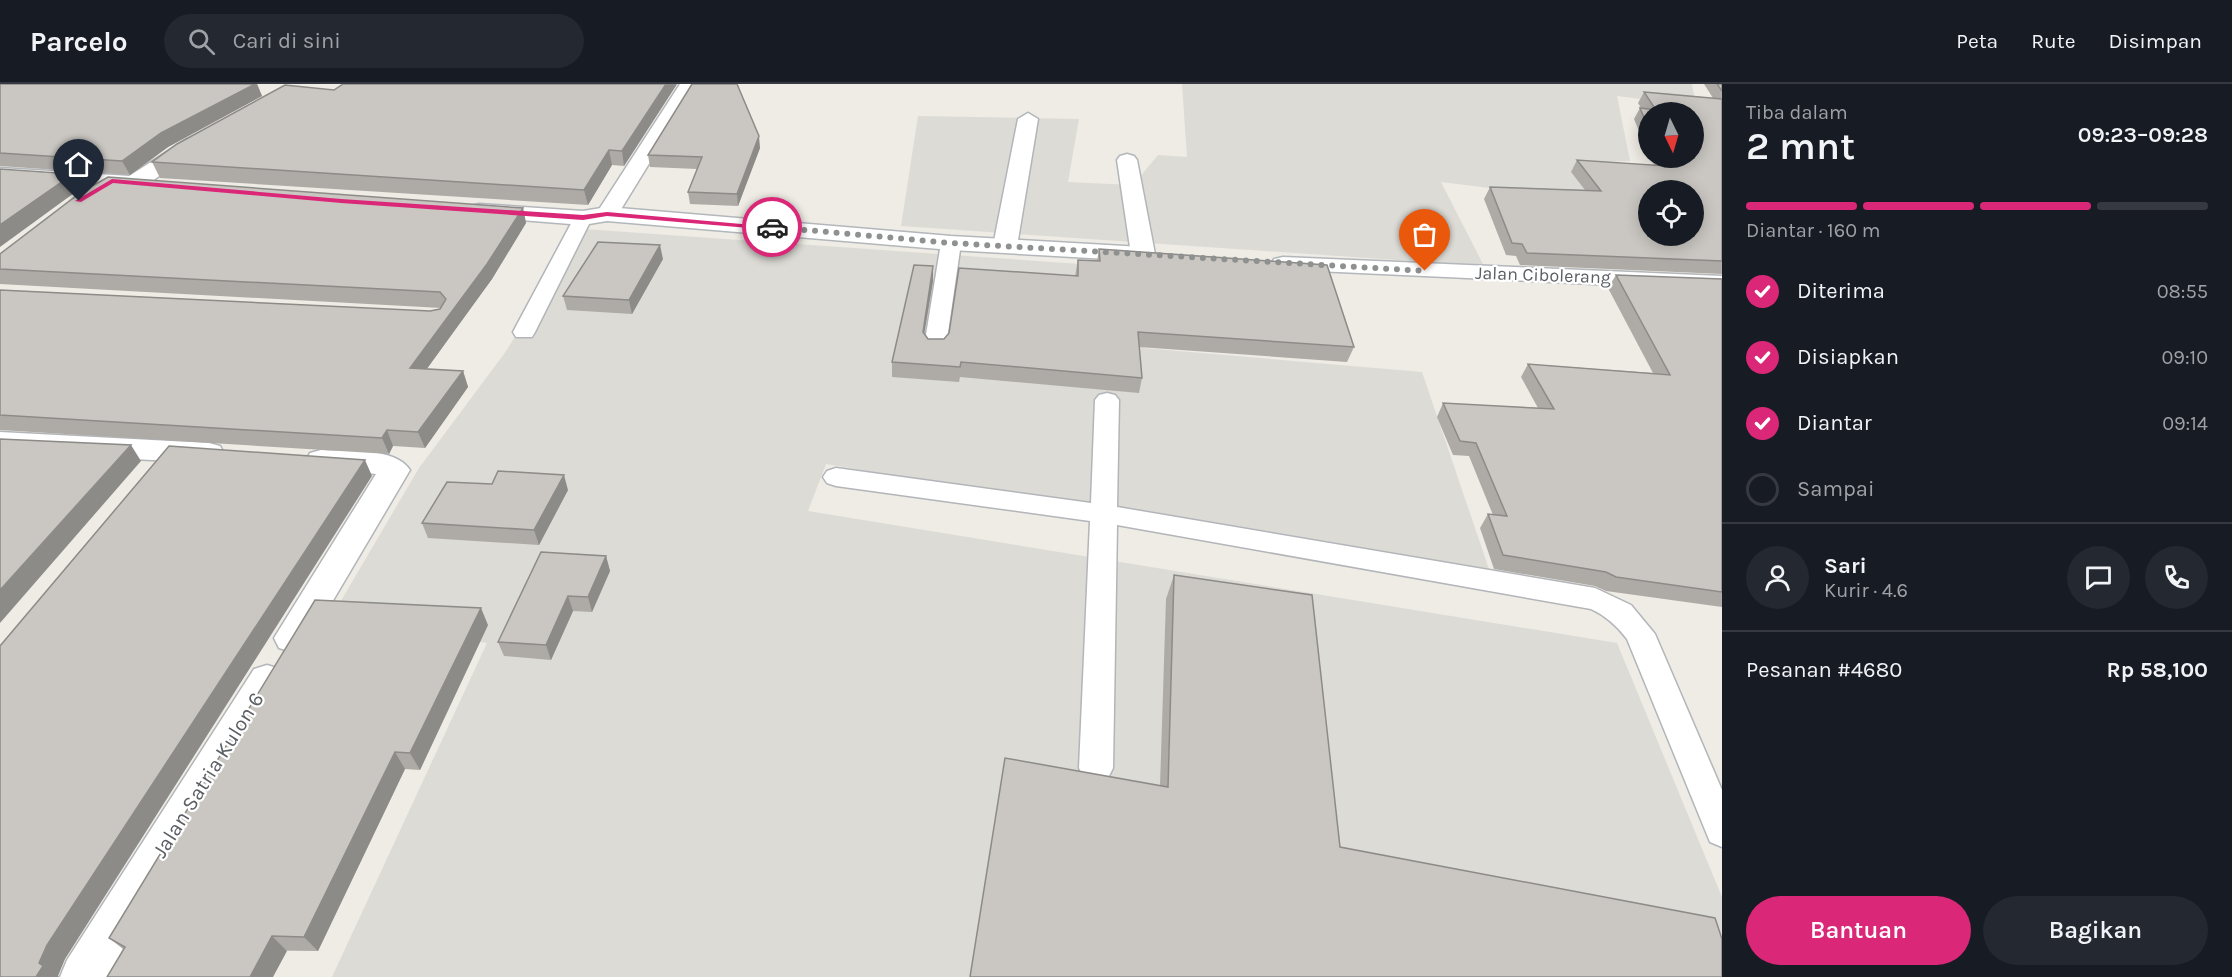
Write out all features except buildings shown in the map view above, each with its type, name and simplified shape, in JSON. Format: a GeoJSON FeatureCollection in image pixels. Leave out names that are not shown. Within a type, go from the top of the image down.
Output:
{"type":"FeatureCollection","features":[{"type":"Feature","properties":{"kind":"street"},"geometry":{"type":"LineString","coordinates":[[607,214],[689,84]]}},
{"type":"Feature","properties":{"kind":"street"},"geometry":{"type":"LineString","coordinates":[[1005,246],[1028,120]]}},
{"type":"Feature","properties":{"kind":"street"},"geometry":{"type":"LineString","coordinates":[[79,201],[123,182],[206,137]]}},
{"type":"Feature","properties":{"kind":"street"},"geometry":{"type":"LineString","coordinates":[[456,209],[583,218],[607,214],[951,243],[1154,255],[1127,160]]}},
{"type":"Feature","properties":{"kind":"street"},"geometry":{"type":"LineString","coordinates":[[0,174],[168,186]]}},
{"type":"Feature","properties":{"kind":"street","name":"Jalan Cibolerang"},"geometry":{"type":"LineString","coordinates":[[1256,262],[1722,283]]}},
{"type":"Feature","properties":{"kind":"street"},"geometry":{"type":"LineString","coordinates":[[0,442],[241,455]]}},
{"type":"Feature","properties":{"kind":"street"},"geometry":{"type":"LineString","coordinates":[[147,477],[170,450]]}},
{"type":"Feature","properties":{"kind":"street","name":"Jalan Satria Kulon 6"},"geometry":{"type":"LineString","coordinates":[[84,977],[391,478],[393,468],[372,464],[289,458]]}},
{"type":"Feature","properties":{"kind":"lane"},"geometry":{"type":"LineString","coordinates":[[524,332],[583,218]]}},
{"type":"Feature","properties":{"kind":"lane"},"geometry":{"type":"LineString","coordinates":[[935,347],[951,243]]}},
{"type":"Feature","properties":{"kind":"lane"},"geometry":{"type":"LineString","coordinates":[[1096,768],[1107,400]]}},
{"type":"Feature","properties":{"kind":"lane"},"geometry":{"type":"LineString","coordinates":[[836,477],[1105,514],[1595,599],[1611,605],[1624,613],[1640,634],[1722,831]]}},
{"type":"Feature","properties":{"kind":"shaded area"},"geometry":{"type":"Polygon","coordinates":[[[1182,84],[1692,84],[1695,102],[1664,102],[1617,96],[1630,161],[1577,163],[1620,204],[1441,182],[1484,266],[901,226],[918,116],[1079,119],[1068,182],[1133,185],[1158,155],[1187,157],[1182,84]]]}},
{"type":"Feature","properties":{"kind":"shaded area"},"geometry":{"type":"Polygon","coordinates":[[[584,229],[1137,268],[1144,348],[1422,372],[1492,578],[826,464],[808,511],[1617,643],[1722,897],[1722,977],[332,977],[487,643],[329,621],[419,468],[504,354],[584,229]]]}},
{"type":"Feature","properties":{"kind":"way so far"},"geometry":{"type":"LineString","coordinates":[[772,227],[951,243],[1335,268],[1425,271]]}},
{"type":"Feature","properties":{"kind":"route"},"geometry":{"type":"LineString","coordinates":[[79,201],[112,181],[341,201],[583,218],[607,214],[772,227]]}}]}
